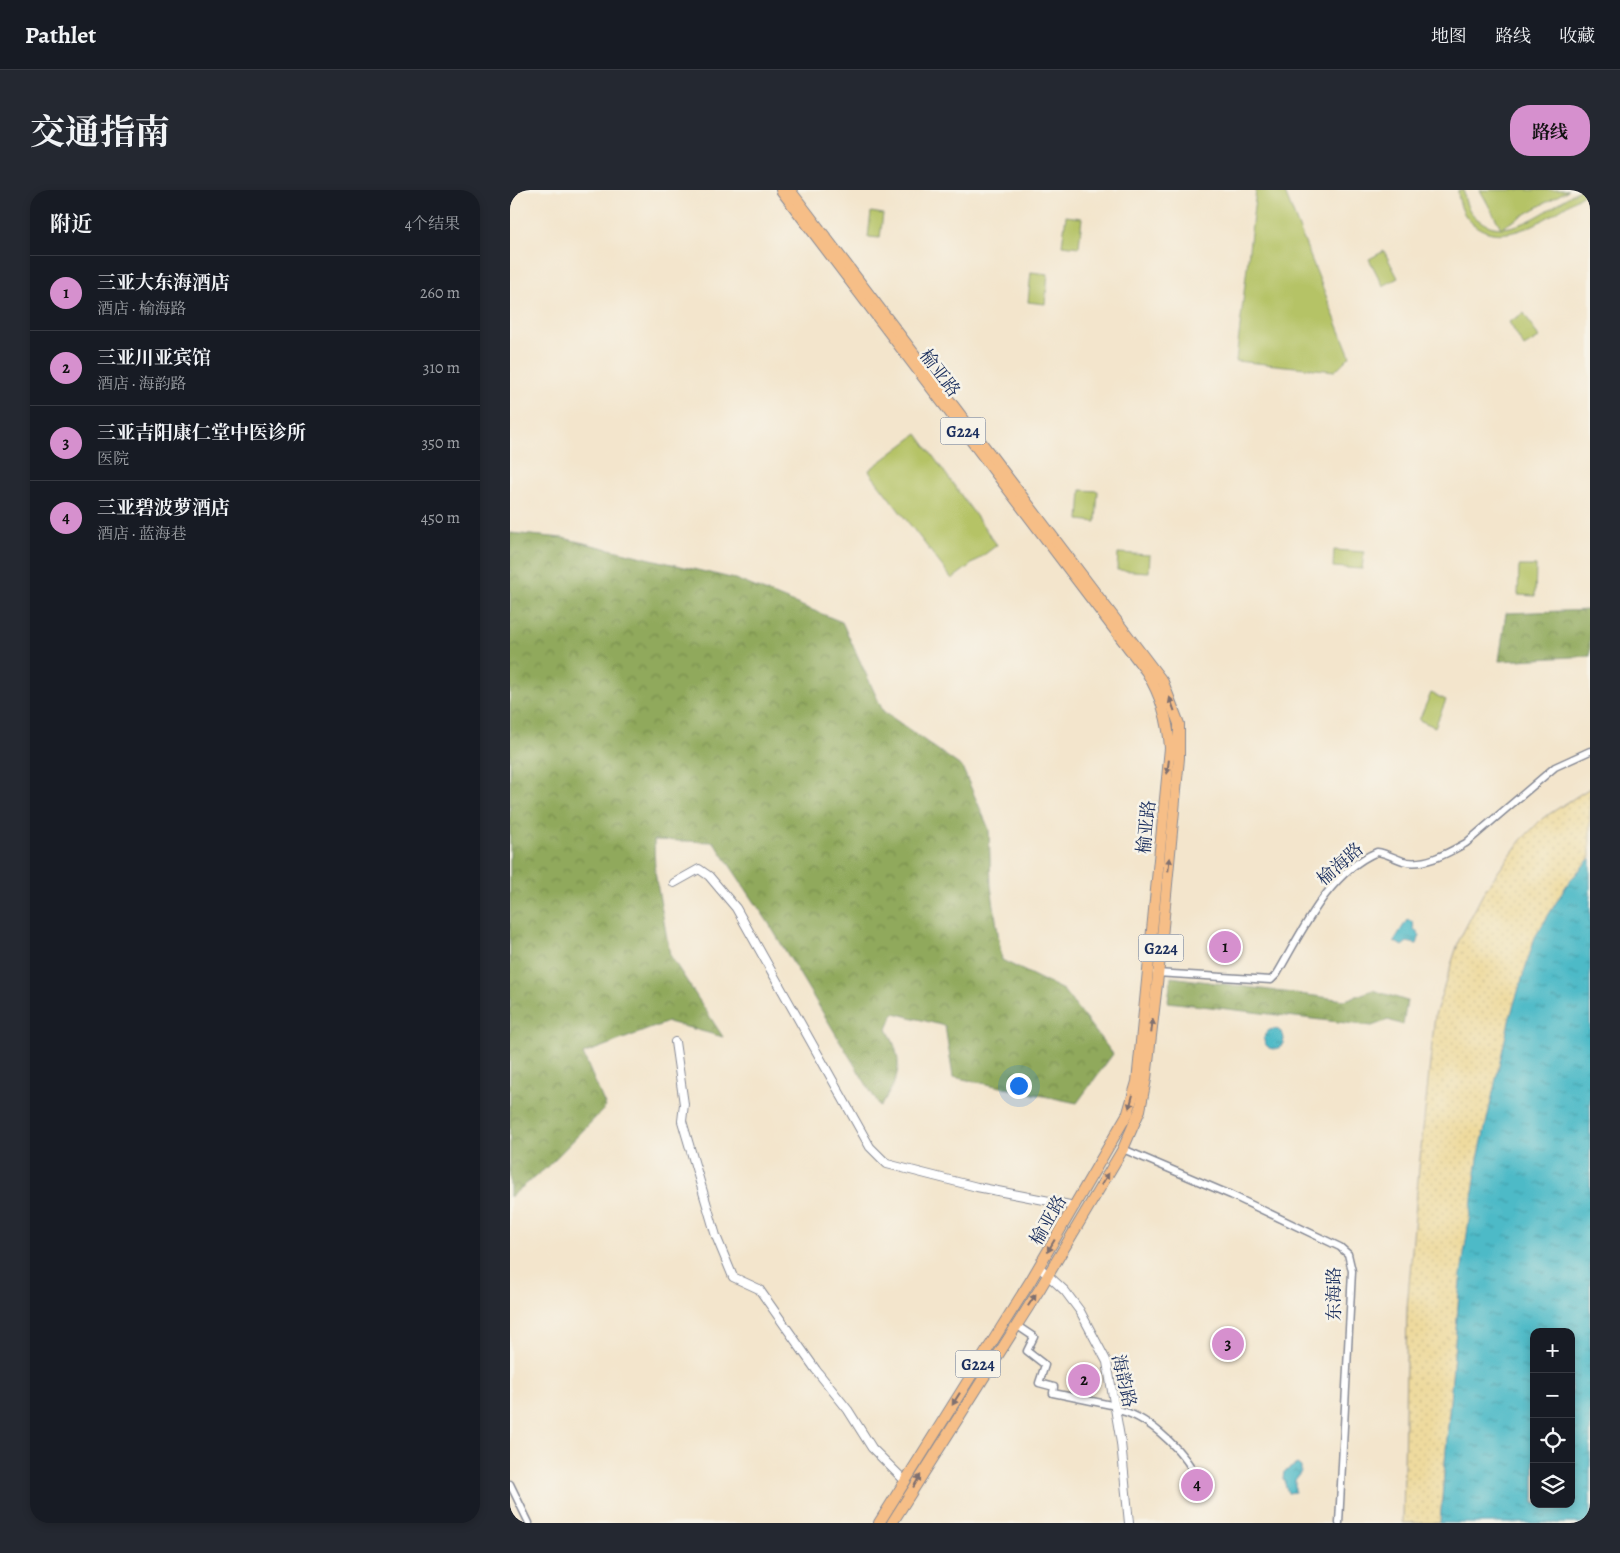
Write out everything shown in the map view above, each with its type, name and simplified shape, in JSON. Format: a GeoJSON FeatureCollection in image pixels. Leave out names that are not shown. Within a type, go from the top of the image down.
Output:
{"type":"FeatureCollection","features":[{"type":"Feature","properties":{"kind":"highway","name":"榆亚路"},"geometry":{"type":"LineString","coordinates":[[781,190],[1146,671],[1156,689],[1168,724],[1170,748],[1146,1078],[1140,1110],[1123,1149],[879,1523]]}},
{"type":"Feature","properties":{"kind":"highway","name":"榆亚路"},"geometry":{"type":"LineString","coordinates":[[790,190],[1163,682],[1179,724],[1179,758],[1153,972],[1137,1082],[1128,1113],[1075,1206],[1016,1325],[892,1523]]}},
{"type":"Feature","properties":{"kind":"street","name":"榆海路"},"geometry":{"type":"LineString","coordinates":[[1153,972],[1271,980],[1277,974],[1319,903],[1335,883],[1360,862],[1377,852],[1405,861],[1425,861],[1458,848],[1555,767],[1590,752]]}},
{"type":"Feature","properties":{"kind":"street"},"geometry":{"type":"LineString","coordinates":[[674,883],[699,869],[709,876],[736,908],[870,1146],[887,1164],[977,1187],[1075,1206]]}},
{"type":"Feature","properties":{"kind":"street"},"geometry":{"type":"LineString","coordinates":[[675,1042],[684,1104],[682,1121],[716,1236],[733,1277],[760,1289],[816,1370],[848,1410],[872,1448],[905,1481]]}},
{"type":"Feature","properties":{"kind":"street","name":"东海路"},"geometry":{"type":"LineString","coordinates":[[1123,1149],[1240,1199],[1340,1247],[1348,1254],[1352,1272],[1339,1523]]}},
{"type":"Feature","properties":{"kind":"street","name":"海韵路"},"geometry":{"type":"LineString","coordinates":[[1043,1271],[1066,1291],[1080,1310],[1098,1341],[1107,1362],[1116,1408],[1127,1487],[1129,1523]]}},
{"type":"Feature","properties":{"kind":"street"},"geometry":{"type":"LineString","coordinates":[[1016,1325],[1034,1337],[1027,1352],[1045,1365],[1039,1383],[1054,1387],[1053,1393],[1116,1408],[1157,1429],[1186,1458],[1193,1470]]}},
{"type":"Feature","properties":{"kind":"street"},"geometry":{"type":"LineString","coordinates":[[510,1484],[529,1523]]}},
{"type":"Feature","properties":{"kind":"green space"},"geometry":{"type":"Polygon","coordinates":[[[1256,190],[1284,190],[1350,356],[1335,371],[1236,361],[1256,190]]]}},
{"type":"Feature","properties":{"kind":"green space"},"geometry":{"type":"Polygon","coordinates":[[[1458,190],[1464,190],[1468,207],[1475,217],[1491,226],[1503,228],[1530,220],[1579,190],[1590,190],[1549,217],[1533,225],[1502,234],[1487,232],[1469,221],[1462,209],[1458,190]]]}},
{"type":"Feature","properties":{"kind":"green space"},"geometry":{"type":"Polygon","coordinates":[[[1480,190],[1568,190],[1501,228],[1480,190]]]}},
{"type":"Feature","properties":{"kind":"green space"},"geometry":{"type":"Polygon","coordinates":[[[871,212],[883,214],[880,238],[868,237],[871,212]]]}},
{"type":"Feature","properties":{"kind":"green space"},"geometry":{"type":"Polygon","coordinates":[[[1066,216],[1082,218],[1079,247],[1062,245],[1066,216]]]}},
{"type":"Feature","properties":{"kind":"green space"},"geometry":{"type":"Polygon","coordinates":[[[1384,251],[1398,278],[1383,286],[1369,259],[1384,251]]]}},
{"type":"Feature","properties":{"kind":"green space"},"geometry":{"type":"Polygon","coordinates":[[[1031,272],[1048,274],[1045,304],[1028,302],[1031,272]]]}},
{"type":"Feature","properties":{"kind":"green space"},"geometry":{"type":"Polygon","coordinates":[[[1524,313],[1539,338],[1524,347],[1509,322],[1524,313]]]}},
{"type":"Feature","properties":{"kind":"green space"},"geometry":{"type":"Polygon","coordinates":[[[917,434],[997,545],[952,579],[869,470],[917,434]]]}},
{"type":"Feature","properties":{"kind":"green space"},"geometry":{"type":"Polygon","coordinates":[[[1081,490],[1098,491],[1096,522],[1079,520],[1081,490]]]}},
{"type":"Feature","properties":{"kind":"green space"},"geometry":{"type":"Polygon","coordinates":[[[510,533],[563,538],[735,579],[842,622],[883,711],[962,767],[989,829],[991,886],[1002,960],[1063,990],[1113,1054],[1077,1103],[953,1077],[945,1026],[894,1013],[887,1029],[896,1051],[898,1070],[892,1087],[880,1107],[768,922],[714,842],[654,840],[655,872],[670,955],[723,1037],[668,1022],[583,1054],[606,1107],[546,1168],[510,1197],[510,533]]]}},
{"type":"Feature","properties":{"kind":"green space"},"geometry":{"type":"Polygon","coordinates":[[[1334,550],[1364,552],[1362,569],[1333,567],[1334,550]]]}},
{"type":"Feature","properties":{"kind":"green space"},"geometry":{"type":"Polygon","coordinates":[[[1118,553],[1150,555],[1149,572],[1117,570],[1118,553]]]}},
{"type":"Feature","properties":{"kind":"green space"},"geometry":{"type":"Polygon","coordinates":[[[1519,566],[1536,566],[1535,596],[1518,595],[1519,566]]]}},
{"type":"Feature","properties":{"kind":"green space"},"geometry":{"type":"Polygon","coordinates":[[[1590,610],[1590,656],[1499,661],[1506,613],[1590,610]]]}},
{"type":"Feature","properties":{"kind":"green space"},"geometry":{"type":"Polygon","coordinates":[[[1431,693],[1446,700],[1435,727],[1419,720],[1431,693]]]}},
{"type":"Feature","properties":{"kind":"green space"},"geometry":{"type":"Polygon","coordinates":[[[1171,977],[1345,1000],[1373,990],[1407,1001],[1403,1025],[1388,1020],[1372,1026],[1168,1002],[1171,977]]]}},
{"type":"Feature","properties":{"kind":"sand"},"geometry":{"type":"Polygon","coordinates":[[[1590,788],[1590,858],[1568,883],[1460,1282],[1440,1523],[1403,1523],[1407,1308],[1435,1015],[1459,940],[1485,890],[1521,840],[1543,818],[1590,788]]]}},
{"type":"Feature","properties":{"kind":"water"},"geometry":{"type":"Polygon","coordinates":[[[1590,858],[1590,1523],[1440,1523],[1460,1282],[1478,1159],[1510,1017],[1535,937],[1568,883],[1590,858]]]}},
{"type":"Feature","properties":{"kind":"water"},"geometry":{"type":"Polygon","coordinates":[[[1407,920],[1413,922],[1414,930],[1420,935],[1417,944],[1407,942],[1402,946],[1394,941],[1407,920]]]}},
{"type":"Feature","properties":{"kind":"water"},"geometry":{"type":"Polygon","coordinates":[[[1274,1029],[1281,1032],[1284,1039],[1281,1046],[1274,1049],[1267,1046],[1264,1039],[1267,1032],[1274,1029]]]}},
{"type":"Feature","properties":{"kind":"water"},"geometry":{"type":"Polygon","coordinates":[[[1297,1464],[1301,1467],[1301,1472],[1295,1480],[1295,1492],[1288,1493],[1283,1478],[1284,1472],[1297,1464]]]}},
{"type":"Feature","properties":{"kind":"place","name":"三亚大东海酒店"},"geometry":{"type":"Point","coordinates":[1225,947]}},
{"type":"Feature","properties":{"kind":"place","name":"三亚吉阳康仁堂中医诊所"},"geometry":{"type":"Point","coordinates":[1228,1344]}},
{"type":"Feature","properties":{"kind":"place","name":"三亚川亚宾馆"},"geometry":{"type":"Point","coordinates":[1084,1380]}},
{"type":"Feature","properties":{"kind":"place","name":"三亚碧波萝酒店"},"geometry":{"type":"Point","coordinates":[1197,1485]}}]}
